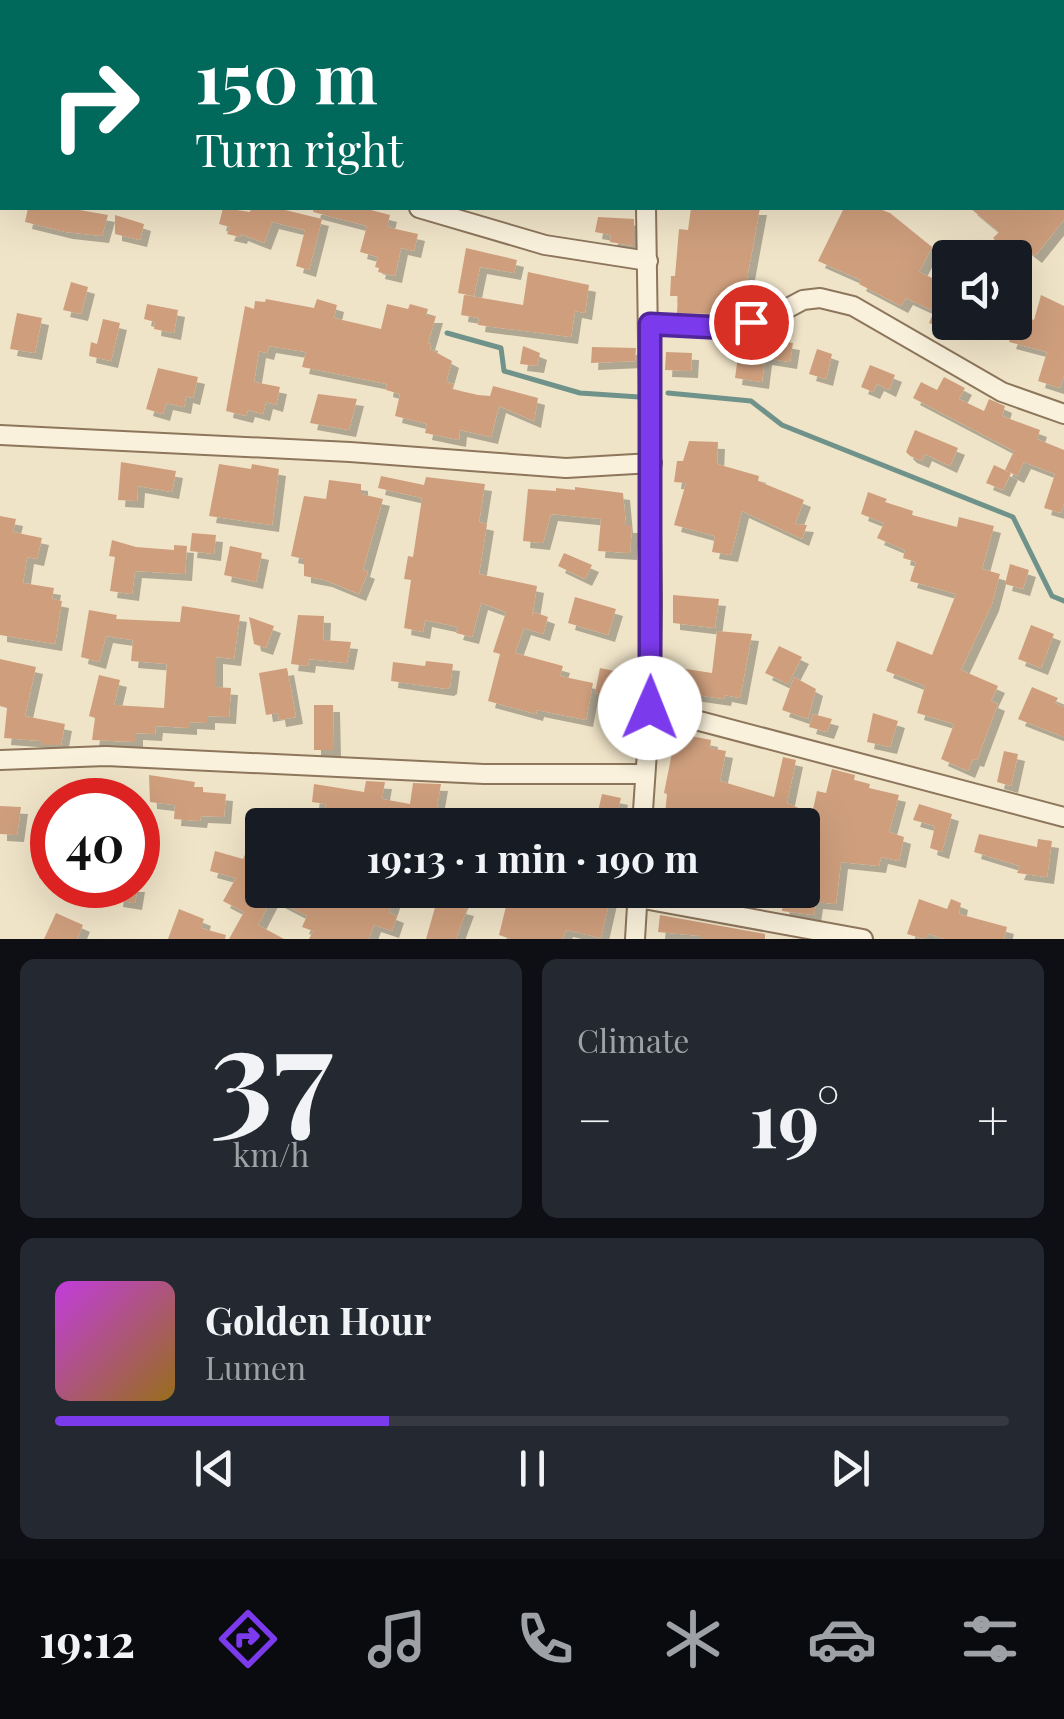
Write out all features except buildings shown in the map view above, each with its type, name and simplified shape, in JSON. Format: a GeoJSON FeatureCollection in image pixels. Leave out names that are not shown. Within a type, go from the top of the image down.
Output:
{"type":"FeatureCollection","features":[{"type":"Feature","properties":{"kind":"street"},"geometry":{"type":"LineString","coordinates":[[425,210],[545,244],[648,261]]}},
{"type":"Feature","properties":{"kind":"street"},"geometry":{"type":"LineString","coordinates":[[643,808],[650,708],[652,463],[646,210]]}},
{"type":"Feature","properties":{"kind":"street"},"geometry":{"type":"LineString","coordinates":[[650,324],[728,328],[773,316],[803,300],[820,298],[853,306],[1002,392],[1064,414]]}},
{"type":"Feature","properties":{"kind":"street"},"geometry":{"type":"LineString","coordinates":[[0,435],[350,452],[566,468],[652,463]]}},
{"type":"Feature","properties":{"kind":"street"},"geometry":{"type":"LineString","coordinates":[[650,708],[1064,817]]}},
{"type":"Feature","properties":{"kind":"street"},"geometry":{"type":"LineString","coordinates":[[0,760],[106,756],[484,774],[645,774]]}},
{"type":"Feature","properties":{"kind":"street"},"geometry":{"type":"LineString","coordinates":[[636,939],[637,908]]}},
{"type":"Feature","properties":{"kind":"street"},"geometry":{"type":"LineString","coordinates":[[708,908],[863,939]]}},
{"type":"Feature","properties":{"kind":"waterway"},"geometry":{"type":"LineString","coordinates":[[447,333],[501,348],[504,371],[580,393],[639,397]]}},
{"type":"Feature","properties":{"kind":"waterway"},"geometry":{"type":"LineString","coordinates":[[668,393],[751,401],[782,425],[1013,517],[1052,596],[1064,601]]}},
{"type":"Feature","properties":{"kind":"route"},"geometry":{"type":"LineString","coordinates":[[650,708],[650,324],[728,328],[751,322]]}}]}
